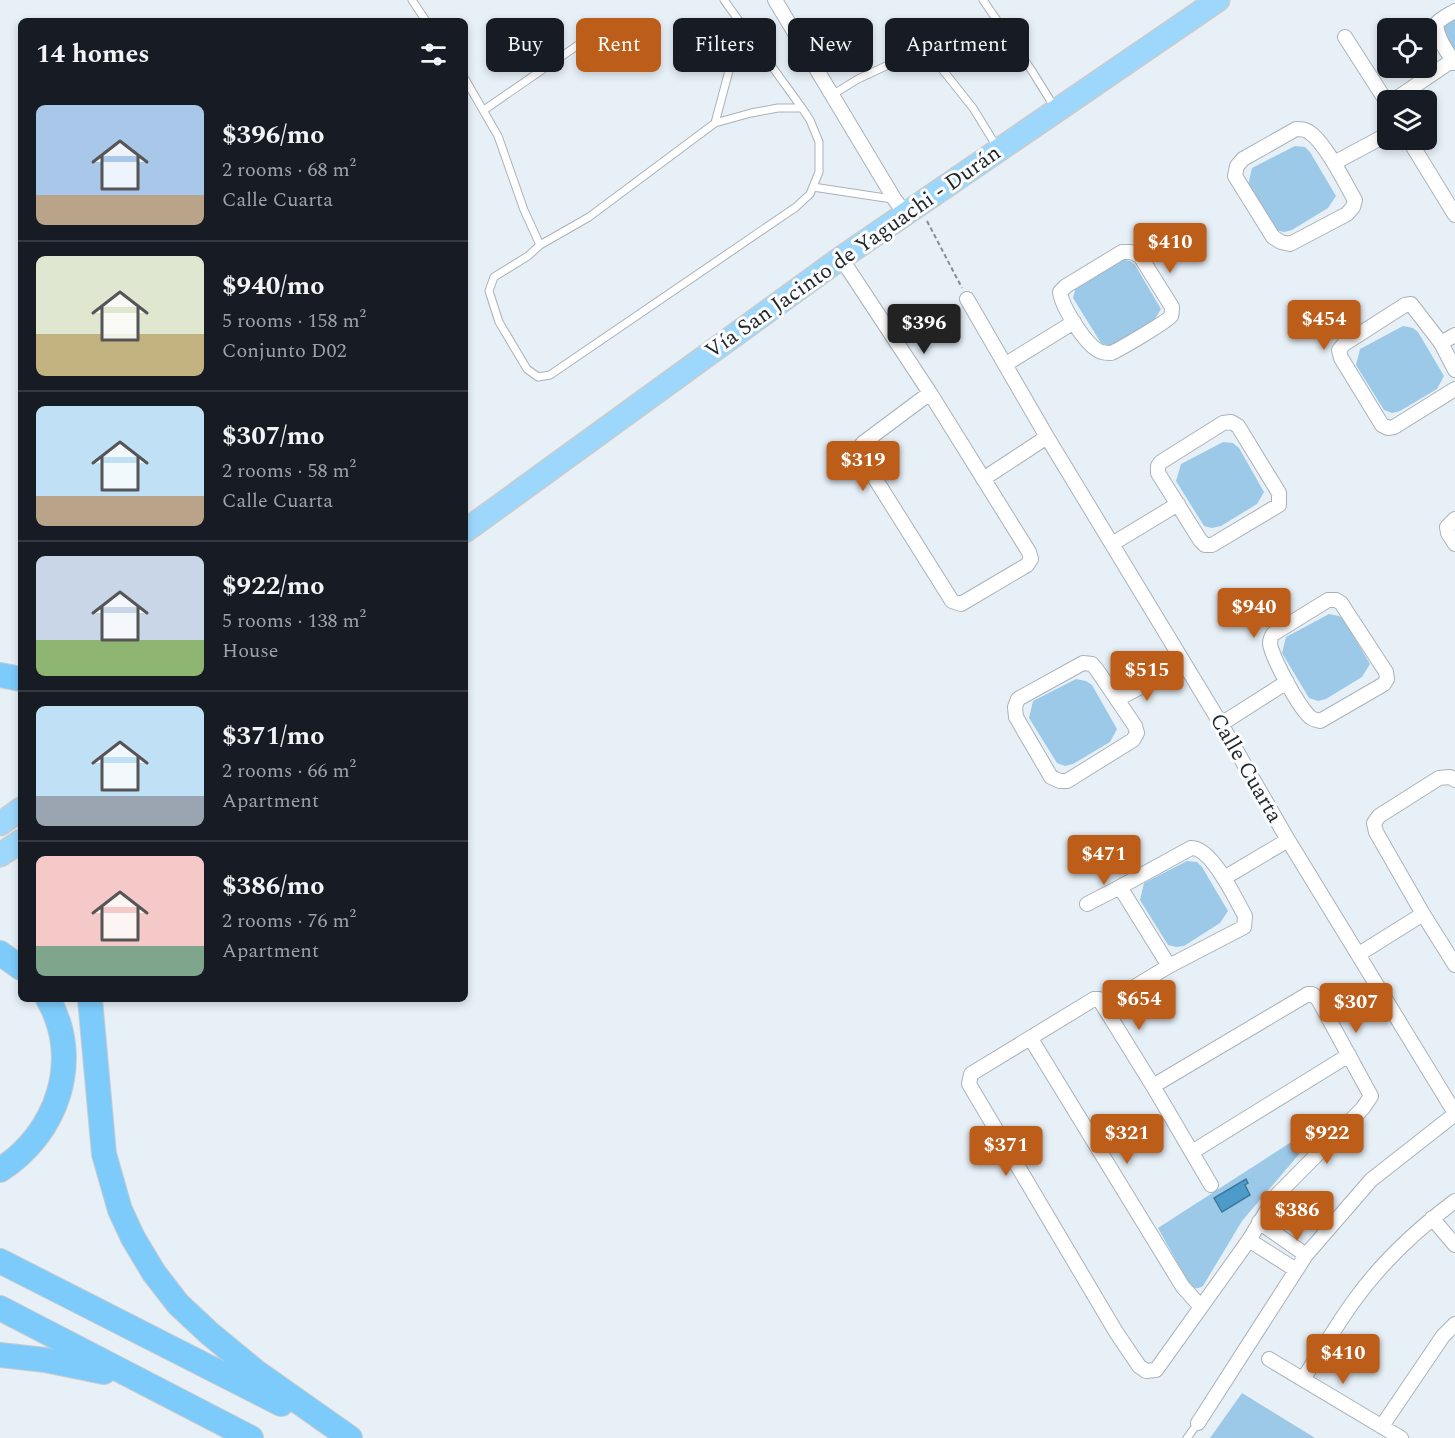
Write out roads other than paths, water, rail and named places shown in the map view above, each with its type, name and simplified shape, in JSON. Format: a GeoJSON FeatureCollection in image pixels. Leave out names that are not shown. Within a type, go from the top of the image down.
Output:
{"type":"FeatureCollection","features":[{"type":"Feature","properties":{"kind":"highway"},"geometry":{"type":"LineString","coordinates":[[0,675],[18,678]]}},
{"type":"Feature","properties":{"kind":"highway"},"geometry":{"type":"LineString","coordinates":[[0,953],[18,966]]}},
{"type":"Feature","properties":{"kind":"highway"},"geometry":{"type":"LineString","coordinates":[[0,1170],[13,1162],[38,1136],[47,1124],[60,1092],[64,1063],[63,1048],[50,1002]]}},
{"type":"Feature","properties":{"kind":"highway"},"geometry":{"type":"LineString","coordinates":[[90,1002],[104,1154],[120,1210],[133,1238],[154,1273],[178,1304],[209,1333],[255,1371],[349,1438]]}},
{"type":"Feature","properties":{"kind":"highway"},"geometry":{"type":"LineString","coordinates":[[0,1261],[349,1438]]}},
{"type":"Feature","properties":{"kind":"highway"},"geometry":{"type":"LineString","coordinates":[[0,1308],[251,1438]]}},
{"type":"Feature","properties":{"kind":"highway"},"geometry":{"type":"LineString","coordinates":[[0,1355],[45,1360],[119,1376],[196,1410]]}},
{"type":"Feature","properties":{"kind":"main road","name":"Vía San Jacinto de Yaguachi - Durán"},"geometry":{"type":"LineString","coordinates":[[468,527],[841,258],[906,206],[999,149],[1218,0]]}},
{"type":"Feature","properties":{"kind":"main road"},"geometry":{"type":"LineString","coordinates":[[0,824],[18,811]]}},
{"type":"Feature","properties":{"kind":"main road"},"geometry":{"type":"LineString","coordinates":[[0,855],[18,843]]}},
{"type":"Feature","properties":{"kind":"street"},"geometry":{"type":"LineString","coordinates":[[775,0],[832,95],[906,206]]}},
{"type":"Feature","properties":{"kind":"street"},"geometry":{"type":"LineString","coordinates":[[1409,90],[1454,61],[1437,33],[1436,26],[1439,21],[1455,11]]}},
{"type":"Feature","properties":{"kind":"street"},"geometry":{"type":"LineString","coordinates":[[1345,37],[1379,90]]}},
{"type":"Feature","properties":{"kind":"street"},"geometry":{"type":"LineString","coordinates":[[1296,129],[1306,130],[1314,135],[1334,163],[1355,200],[1353,207],[1347,214],[1290,244],[1273,237],[1235,176],[1236,166],[1243,159],[1296,129]]}},
{"type":"Feature","properties":{"kind":"street"},"geometry":{"type":"LineString","coordinates":[[1334,163],[1377,140]]}},
{"type":"Feature","properties":{"kind":"street"},"geometry":{"type":"LineString","coordinates":[[1415,150],[1455,215]]}},
{"type":"Feature","properties":{"kind":"street"},"geometry":{"type":"LineString","coordinates":[[1122,252],[1131,252],[1140,256],[1172,307],[1171,316],[1163,323],[1112,353],[1101,352],[1092,347],[1074,322],[1060,299],[1060,292],[1122,252]]}},
{"type":"Feature","properties":{"kind":"street"},"geometry":{"type":"LineString","coordinates":[[841,258],[930,393],[1029,552],[1031,559],[1027,565],[965,603],[958,604],[952,601],[859,453],[859,448],[863,443],[930,393]]}},
{"type":"Feature","properties":{"kind":"street","name":"Calle Cuarta"},"geometry":{"type":"LineString","coordinates":[[967,299],[1288,840],[1455,1113]]}},
{"type":"Feature","properties":{"kind":"street"},"geometry":{"type":"LineString","coordinates":[[1455,370],[1441,343],[1411,304],[1387,316],[1344,344],[1340,350],[1341,358],[1382,424],[1388,428],[1394,427],[1455,389]]}},
{"type":"Feature","properties":{"kind":"street"},"geometry":{"type":"LineString","coordinates":[[1006,364],[1074,322]]}},
{"type":"Feature","properties":{"kind":"street"},"geometry":{"type":"LineString","coordinates":[[1441,343],[1455,335]]}},
{"type":"Feature","properties":{"kind":"street"},"geometry":{"type":"LineString","coordinates":[[1231,422],[1238,426],[1279,493],[1280,499],[1279,505],[1212,545],[1205,545],[1200,540],[1178,504],[1158,473],[1158,466],[1223,423],[1231,422]]}},
{"type":"Feature","properties":{"kind":"street"},"geometry":{"type":"LineString","coordinates":[[983,479],[1047,437]]}},
{"type":"Feature","properties":{"kind":"street"},"geometry":{"type":"LineString","coordinates":[[1112,544],[1178,504]]}},
{"type":"Feature","properties":{"kind":"street"},"geometry":{"type":"LineString","coordinates":[[1455,519],[1447,527],[1455,544]]}},
{"type":"Feature","properties":{"kind":"street"},"geometry":{"type":"LineString","coordinates":[[1328,600],[1341,603],[1386,672],[1387,679],[1384,684],[1320,721],[1308,716],[1287,682],[1270,647],[1273,634],[1328,600]]}},
{"type":"Feature","properties":{"kind":"street"},"geometry":{"type":"LineString","coordinates":[[1083,663],[1092,664],[1118,699],[1137,733],[1133,740],[1067,781],[1051,777],[1016,717],[1015,707],[1018,699],[1083,663]]}},
{"type":"Feature","properties":{"kind":"street"},"geometry":{"type":"LineString","coordinates":[[1118,699],[1183,664]]}},
{"type":"Feature","properties":{"kind":"street"},"geometry":{"type":"LineString","coordinates":[[1221,724],[1287,682]]}},
{"type":"Feature","properties":{"kind":"street"},"geometry":{"type":"LineString","coordinates":[[1455,780],[1450,777],[1439,778],[1379,816],[1374,823],[1376,832],[1455,965]]}},
{"type":"Feature","properties":{"kind":"street"},"geometry":{"type":"LineString","coordinates":[[1224,878],[1288,840]]}},
{"type":"Feature","properties":{"kind":"street"},"geometry":{"type":"LineString","coordinates":[[1087,904],[1191,848],[1203,851],[1224,878],[1245,916],[1244,927],[1136,986]]}},
{"type":"Feature","properties":{"kind":"street"},"geometry":{"type":"LineString","coordinates":[[1120,887],[1169,966]]}},
{"type":"Feature","properties":{"kind":"street"},"geometry":{"type":"LineString","coordinates":[[1359,954],[1423,914]]}},
{"type":"Feature","properties":{"kind":"street"},"geometry":{"type":"LineString","coordinates":[[1153,1086],[1308,994],[1315,995],[1371,1093],[1369,1100],[1275,1197],[1249,1239],[1156,1370],[1146,1371],[1139,1366],[1116,1332],[969,1084],[971,1074],[1094,999],[1099,999],[1211,1185]]}},
{"type":"Feature","properties":{"kind":"street"},"geometry":{"type":"LineString","coordinates":[[1031,1039],[1183,1287],[1201,1307]]}},
{"type":"Feature","properties":{"kind":"street"},"geometry":{"type":"LineString","coordinates":[[1192,1152],[1349,1055]]}},
{"type":"Feature","properties":{"kind":"street"},"geometry":{"type":"LineString","coordinates":[[1198,1423],[1306,1255],[1371,1180],[1455,1113]]}},
{"type":"Feature","properties":{"kind":"street"},"geometry":{"type":"LineString","coordinates":[[1303,1379],[1351,1305],[1384,1264],[1432,1218],[1455,1201]]}},
{"type":"Feature","properties":{"kind":"street"},"geometry":{"type":"LineString","coordinates":[[1432,1218],[1455,1245]]}},
{"type":"Feature","properties":{"kind":"street"},"geometry":{"type":"LineString","coordinates":[[1259,1222],[1306,1255]]}},
{"type":"Feature","properties":{"kind":"street"},"geometry":{"type":"LineString","coordinates":[[1249,1239],[1296,1270]]}},
{"type":"Feature","properties":{"kind":"street"},"geometry":{"type":"LineString","coordinates":[[1382,1426],[1443,1336],[1455,1324]]}},
{"type":"Feature","properties":{"kind":"street"},"geometry":{"type":"LineString","coordinates":[[1269,1359],[1401,1438]]}},
{"type":"Feature","properties":{"kind":"lane"},"geometry":{"type":"LineString","coordinates":[[412,0],[424,18]]}},
{"type":"Feature","properties":{"kind":"lane"},"geometry":{"type":"LineString","coordinates":[[724,0],[739,18]]}},
{"type":"Feature","properties":{"kind":"lane"},"geometry":{"type":"LineString","coordinates":[[983,0],[1056,110]]}},
{"type":"Feature","properties":{"kind":"lane"},"geometry":{"type":"LineString","coordinates":[[484,110],[576,46]]}},
{"type":"Feature","properties":{"kind":"lane"},"geometry":{"type":"LineString","coordinates":[[832,95],[858,79],[914,53],[924,53],[934,59],[973,108],[999,149]]}},
{"type":"Feature","properties":{"kind":"lane"},"geometry":{"type":"LineString","coordinates":[[776,71],[802,108],[810,120],[819,142],[819,172],[810,194],[796,207],[550,375],[538,377],[527,369],[499,322],[489,291],[494,277],[528,256],[540,245],[589,218],[716,123],[778,108],[802,108]]}},
{"type":"Feature","properties":{"kind":"lane"},"geometry":{"type":"LineString","coordinates":[[716,123],[729,72]]}},
{"type":"Feature","properties":{"kind":"lane"},"geometry":{"type":"LineString","coordinates":[[468,84],[498,136],[524,210],[540,245]]}},
{"type":"Feature","properties":{"kind":"lane"},"geometry":{"type":"LineString","coordinates":[[813,187],[906,206]]}},
{"type":"Feature","properties":{"kind":"lane"},"geometry":{"type":"LineString","coordinates":[[1187,1438],[1198,1423]]}}]}
